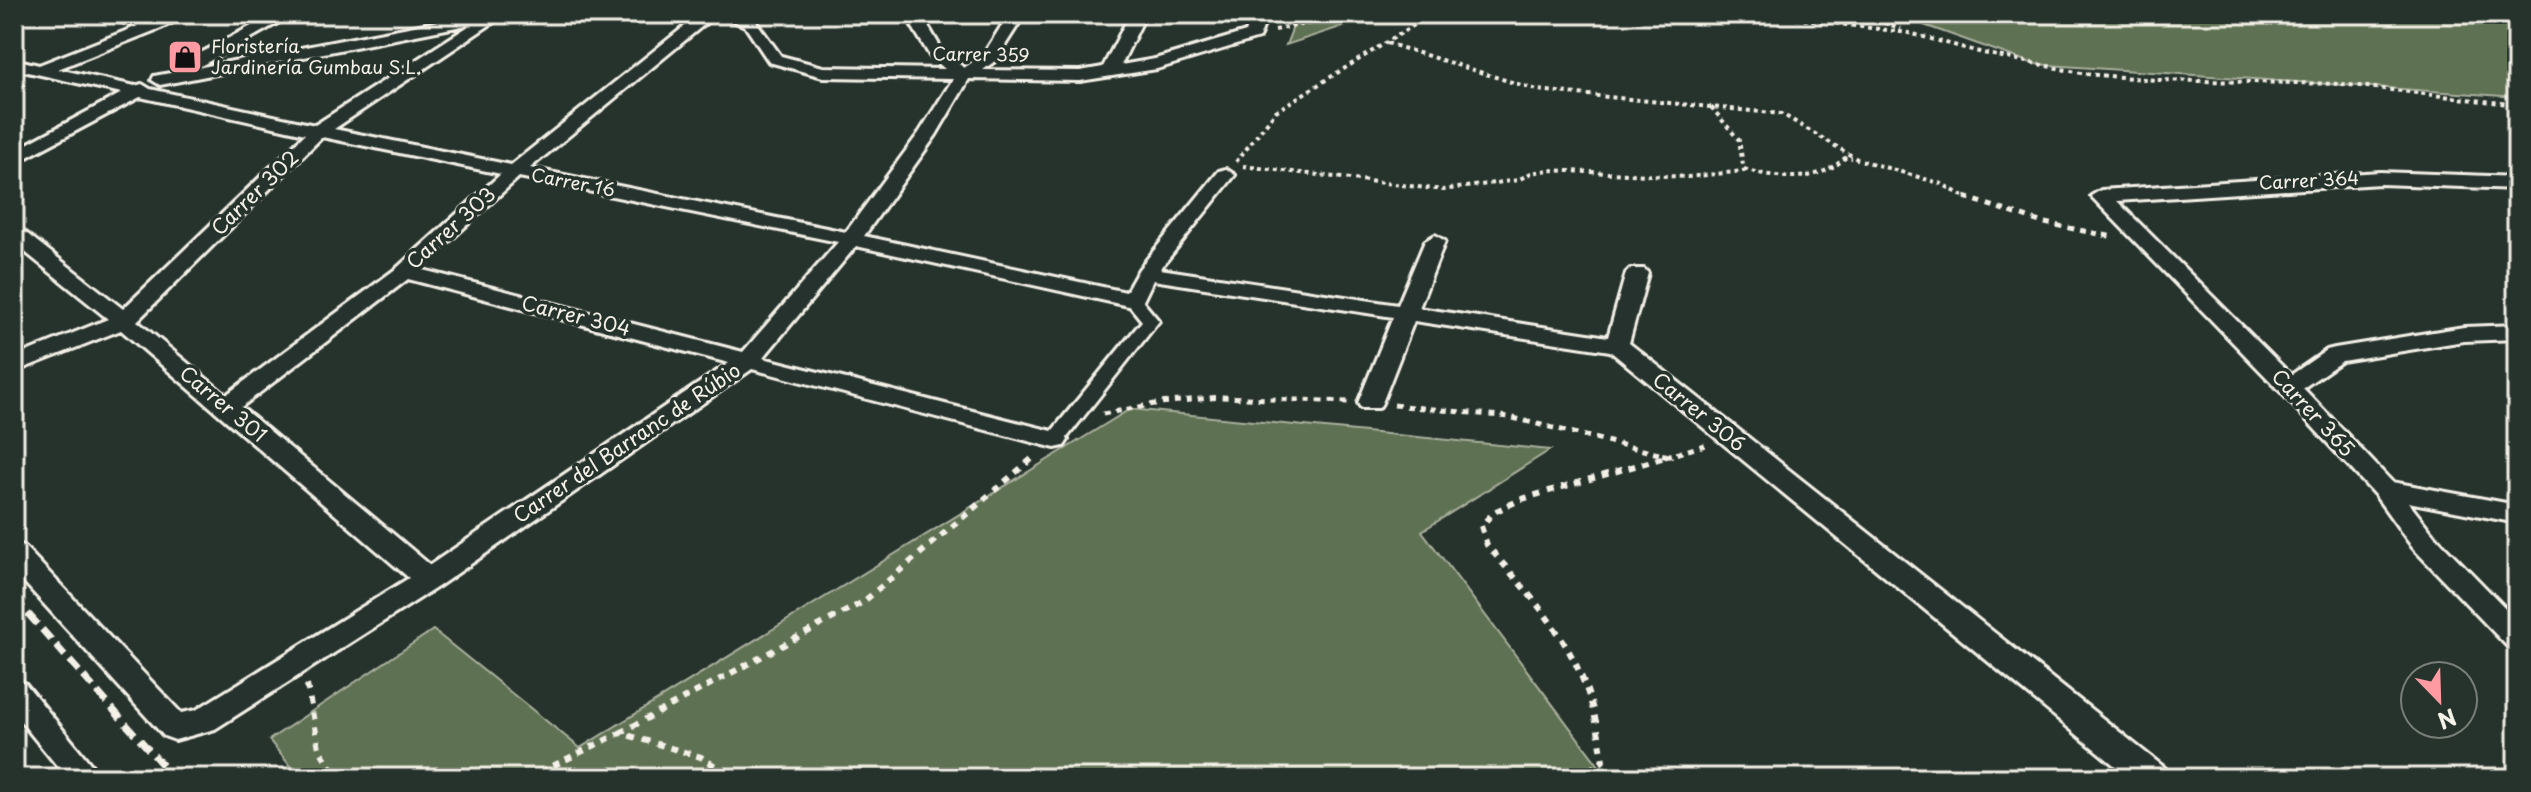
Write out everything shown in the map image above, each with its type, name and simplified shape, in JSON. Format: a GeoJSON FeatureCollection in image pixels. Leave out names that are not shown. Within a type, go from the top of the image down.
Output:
{"type":"FeatureCollection","features":[{"type":"Feature","properties":{"kind":"street"},"geometry":{"type":"LineString","coordinates":[[106,14],[156,25]]}},
{"type":"Feature","properties":{"kind":"street"},"geometry":{"type":"LineString","coordinates":[[43,69],[181,14]]}},
{"type":"Feature","properties":{"kind":"street"},"geometry":{"type":"LineString","coordinates":[[14,158],[286,14]]}},
{"type":"Feature","properties":{"kind":"street"},"geometry":{"type":"LineString","coordinates":[[160,80],[500,14]]}},
{"type":"Feature","properties":{"kind":"street","name":"Carrer 302"},"geometry":{"type":"LineString","coordinates":[[14,365],[124,321],[318,131],[500,14]]}},
{"type":"Feature","properties":{"kind":"street","name":"Carrer 303"},"geometry":{"type":"LineString","coordinates":[[226,407],[404,272],[515,171],[709,14]]}},
{"type":"Feature","properties":{"kind":"street","name":"Carrer 359"},"geometry":{"type":"LineString","coordinates":[[725,14],[750,23],[775,59],[823,72],[1080,76],[1157,64],[1253,35]]}},
{"type":"Feature","properties":{"kind":"street"},"geometry":{"type":"LineString","coordinates":[[913,14],[936,53],[963,76]]}},
{"type":"Feature","properties":{"kind":"street","name":"Carrer del Barranc de Rúbio"},"geometry":{"type":"LineString","coordinates":[[14,553],[175,727],[204,720],[429,579],[749,360],[851,239],[927,135],[963,76],[989,58],[1017,14]]}},
{"type":"Feature","properties":{"kind":"street"},"geometry":{"type":"LineString","coordinates":[[1110,70],[1138,14]]}},
{"type":"Feature","properties":{"kind":"street"},"geometry":{"type":"LineString","coordinates":[[1253,35],[1260,14]]}},
{"type":"Feature","properties":{"kind":"street","name":"Carrer 16"},"geometry":{"type":"LineString","coordinates":[[14,64],[318,131],[851,239],[1133,300]]}},
{"type":"Feature","properties":{"kind":"street"},"geometry":{"type":"LineString","coordinates":[[1055,440],[1151,321],[1133,300],[1146,273],[1230,170]]}},
{"type":"Feature","properties":{"kind":"street","name":"Carrer 364"},"geometry":{"type":"LineString","coordinates":[[2101,196],[2380,178],[2517,183]]}},
{"type":"Feature","properties":{"kind":"street","name":"Carrer 365"},"geometry":{"type":"LineString","coordinates":[[2101,196],[2289,387],[2384,489],[2423,541],[2517,638]]}},
{"type":"Feature","properties":{"kind":"street","name":"Carrer 301"},"geometry":{"type":"LineString","coordinates":[[14,233],[124,321],[429,579]]}},
{"type":"Feature","properties":{"kind":"street"},"geometry":{"type":"LineString","coordinates":[[1370,403],[1435,241]]}},
{"type":"Feature","properties":{"kind":"street","name":"Carrer 304"},"geometry":{"type":"LineString","coordinates":[[404,272],[1055,440]]}},
{"type":"Feature","properties":{"kind":"street"},"geometry":{"type":"LineString","coordinates":[[1146,273],[1617,345],[1637,273]]}},
{"type":"Feature","properties":{"kind":"street"},"geometry":{"type":"LineString","coordinates":[[2289,387],[2335,355],[2464,334],[2517,332]]}},
{"type":"Feature","properties":{"kind":"street","name":"Carrer 306"},"geometry":{"type":"LineString","coordinates":[[1617,345],[2153,778]]}},
{"type":"Feature","properties":{"kind":"street"},"geometry":{"type":"LineString","coordinates":[[2384,489],[2517,514]]}},
{"type":"Feature","properties":{"kind":"street"},"geometry":{"type":"LineString","coordinates":[[14,691],[86,778]]}},
{"type":"Feature","properties":{"kind":"path"},"geometry":{"type":"LineString","coordinates":[[1253,35],[1330,19],[1389,14]]}},
{"type":"Feature","properties":{"kind":"path"},"geometry":{"type":"LineString","coordinates":[[1230,170],[1276,111],[1432,14]]}},
{"type":"Feature","properties":{"kind":"path"},"geometry":{"type":"LineString","coordinates":[[1764,14],[1909,33]]}},
{"type":"Feature","properties":{"kind":"path"},"geometry":{"type":"LineString","coordinates":[[1862,14],[1909,33],[1983,53],[2086,74],[2156,80],[2342,84],[2517,105]]}},
{"type":"Feature","properties":{"kind":"path"},"geometry":{"type":"LineString","coordinates":[[1387,43],[1537,90],[1782,114],[1855,158],[1942,184],[1974,202],[2040,222],[2149,245]]}},
{"type":"Feature","properties":{"kind":"path"},"geometry":{"type":"LineString","coordinates":[[1711,107],[1739,140],[1744,169]]}},
{"type":"Feature","properties":{"kind":"path"},"geometry":{"type":"LineString","coordinates":[[1230,170],[1443,190],[1518,180],[1526,172],[1557,169],[1688,177],[1744,169],[1761,175],[1813,176],[1837,167],[1845,158],[1855,158]]}},
{"type":"Feature","properties":{"kind":"path"},"geometry":{"type":"LineString","coordinates":[[1099,414],[1160,403],[1220,397],[1431,407],[1509,417],[1667,456]]}},
{"type":"Feature","properties":{"kind":"path"},"geometry":{"type":"LineString","coordinates":[[1577,778],[1603,761],[1601,731],[1583,670],[1570,645],[1487,545],[1481,526],[1494,512],[1522,499],[1731,437]]}},
{"type":"Feature","properties":{"kind":"path"},"geometry":{"type":"LineString","coordinates":[[528,778],[620,733],[863,602],[1003,480],[1055,440]]}},
{"type":"Feature","properties":{"kind":"path"},"geometry":{"type":"LineString","coordinates":[[305,656],[311,724],[330,772],[337,778]]}},
{"type":"Feature","properties":{"kind":"path"},"geometry":{"type":"LineString","coordinates":[[620,733],[701,757],[734,778]]}},
{"type":"Feature","properties":{"kind":"green space"},"geometry":{"type":"Polygon","coordinates":[[[1298,14],[1380,14],[1286,45],[1298,14]]]}},
{"type":"Feature","properties":{"kind":"green space"},"geometry":{"type":"Polygon","coordinates":[[[1893,14],[2517,14],[2517,97],[2034,64],[1893,14]]]}},
{"type":"Feature","properties":{"kind":"green space"},"geometry":{"type":"Polygon","coordinates":[[[1130,409],[1550,450],[1422,531],[1608,778],[300,778],[269,740],[433,630],[580,748],[1130,409]]]}},
{"type":"Feature","properties":{"kind":"railway"},"geometry":{"type":"LineString","coordinates":[[14,598],[174,778]]}},
{"type":"Feature","properties":{"kind":"place","name":"Floristería Jardinería Gumbau S.L."},"geometry":{"type":"Point","coordinates":[185,57]}}]}
